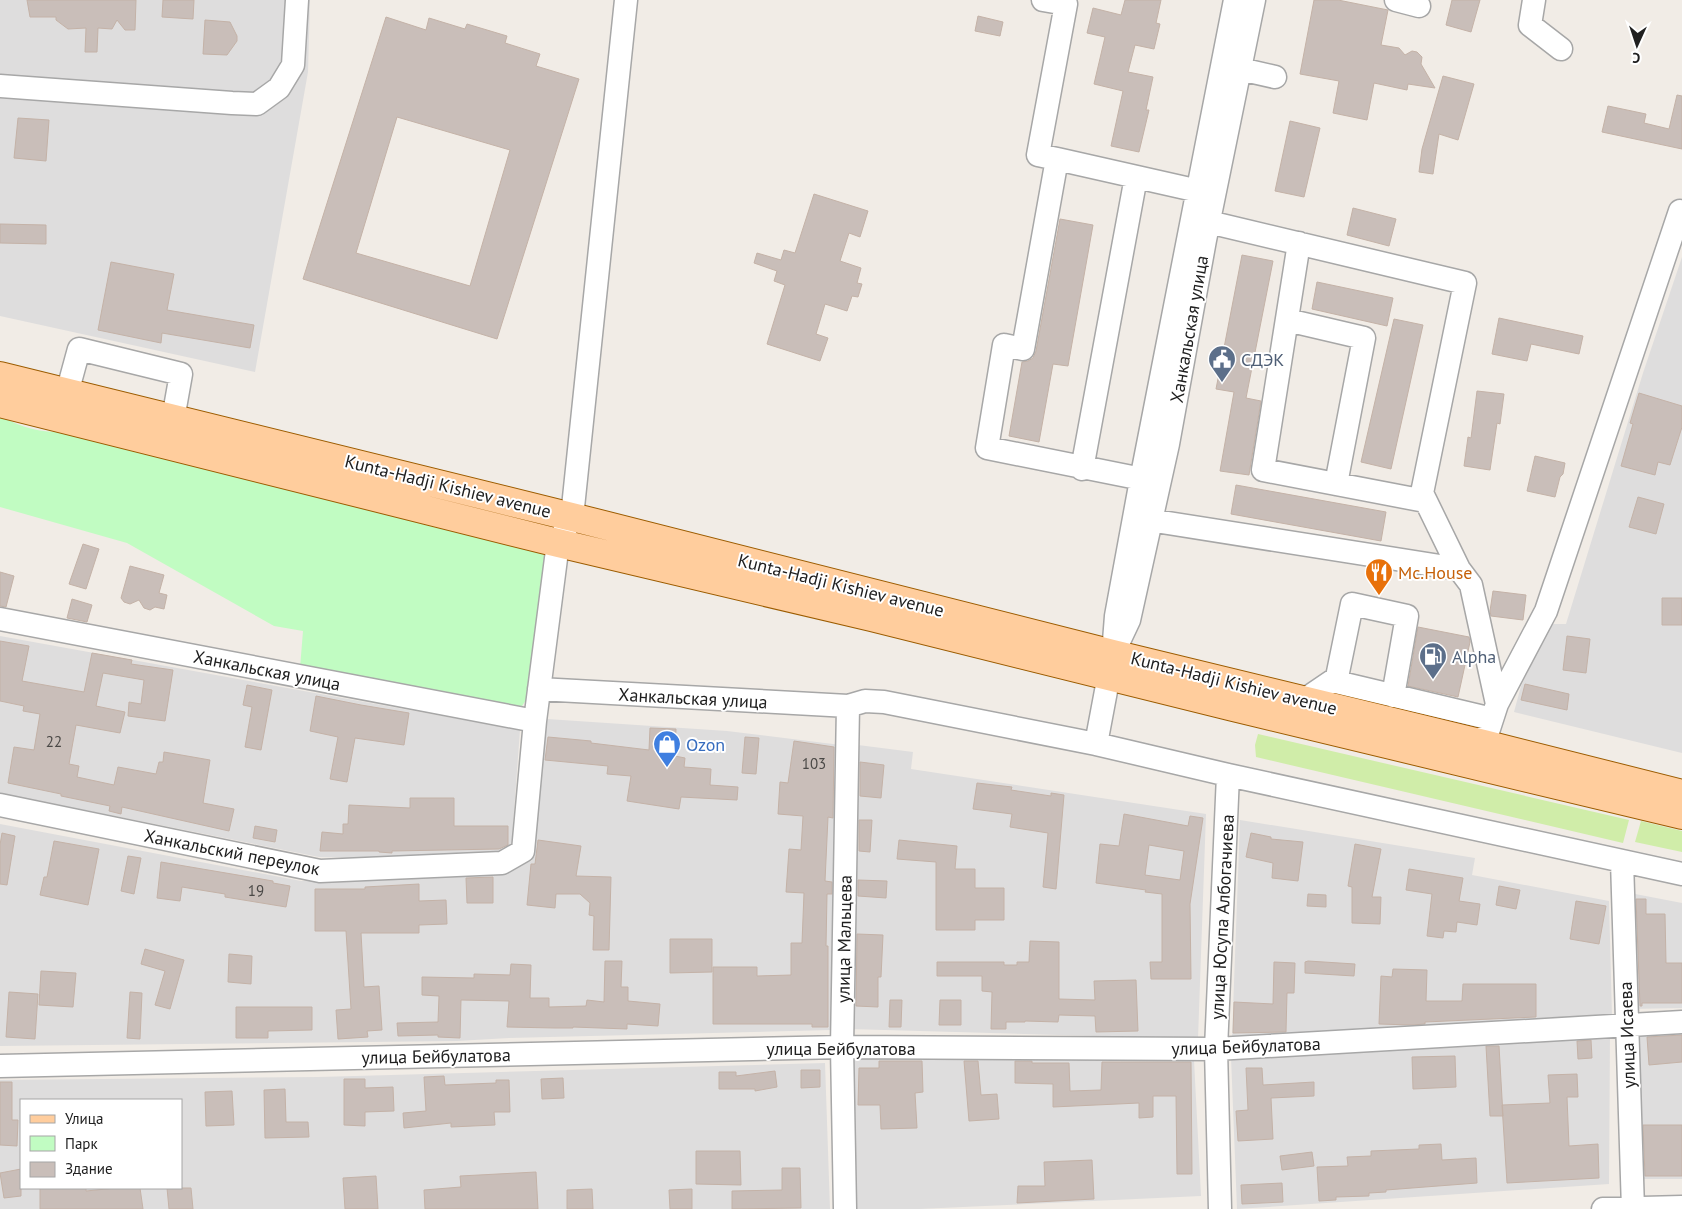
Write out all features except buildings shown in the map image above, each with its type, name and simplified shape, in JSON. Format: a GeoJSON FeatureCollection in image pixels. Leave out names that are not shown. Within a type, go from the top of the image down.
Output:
{"type":"FeatureCollection","features":[{"type":"Feature","properties":{"kind":"main road","name":"Kunta-Hadji Kishiev avenue"},"geometry":{"type":"LineString","coordinates":[[0,376],[572,517],[1111,665],[1399,747],[1682,814]]}},
{"type":"Feature","properties":{"kind":"main road","name":"Kunta-Hadji Kishiev avenue"},"geometry":{"type":"LineString","coordinates":[[0,403],[558,543],[871,617],[1111,665],[1304,700],[1491,722],[1682,794]]}},
{"type":"Feature","properties":{"kind":"street"},"geometry":{"type":"LineString","coordinates":[[0,86],[257,104],[278,88],[293,65],[297,0]]}},
{"type":"Feature","properties":{"kind":"street"},"geometry":{"type":"LineString","coordinates":[[535,721],[558,543],[572,517],[626,0]]}},
{"type":"Feature","properties":{"kind":"street"},"geometry":{"type":"LineString","coordinates":[[1043,0],[1066,4],[1038,155],[1207,193]]}},
{"type":"Feature","properties":{"kind":"street","name":"Ханкальская улица"},"geometry":{"type":"LineString","coordinates":[[1096,744],[1111,665],[1116,616],[1143,519],[1202,220],[1236,0]]}},
{"type":"Feature","properties":{"kind":"street","name":"Ханкальская улица"},"geometry":{"type":"LineString","coordinates":[[1207,193],[1240,69],[1254,0]]}},
{"type":"Feature","properties":{"kind":"street"},"geometry":{"type":"LineString","coordinates":[[1396,0],[1420,6]]}},
{"type":"Feature","properties":{"kind":"street"},"geometry":{"type":"LineString","coordinates":[[1534,0],[1530,25],[1561,49]]}},
{"type":"Feature","properties":{"kind":"street"},"geometry":{"type":"LineString","coordinates":[[1240,69],[1274,76]]}},
{"type":"Feature","properties":{"kind":"street"},"geometry":{"type":"LineString","coordinates":[[1057,159],[1023,349],[1004,345],[987,448],[1150,481]]}},
{"type":"Feature","properties":{"kind":"street"},"geometry":{"type":"LineString","coordinates":[[1082,468],[1136,177]]}},
{"type":"Feature","properties":{"kind":"street"},"geometry":{"type":"LineString","coordinates":[[1399,747],[1491,722],[1546,611],[1680,211]]}},
{"type":"Feature","properties":{"kind":"street"},"geometry":{"type":"LineString","coordinates":[[1202,220],[1466,282],[1422,493],[1459,569],[1471,585],[1491,722]]}},
{"type":"Feature","properties":{"kind":"street"},"geometry":{"type":"LineString","coordinates":[[1299,243],[1263,470],[1425,501]]}},
{"type":"Feature","properties":{"kind":"street"},"geometry":{"type":"LineString","coordinates":[[1287,320],[1364,338],[1336,484]]}},
{"type":"Feature","properties":{"kind":"street"},"geometry":{"type":"LineString","coordinates":[[67,393],[79,349],[182,374],[174,419]]}},
{"type":"Feature","properties":{"kind":"street"},"geometry":{"type":"LineString","coordinates":[[1143,519],[1459,569]]}},
{"type":"Feature","properties":{"kind":"street"},"geometry":{"type":"LineString","coordinates":[[1336,682],[1352,604],[1406,616],[1393,696]]}},
{"type":"Feature","properties":{"kind":"street","name":"Ханкальская улица"},"geometry":{"type":"LineString","coordinates":[[0,619],[535,721]]}},
{"type":"Feature","properties":{"kind":"street"},"geometry":{"type":"LineString","coordinates":[[1304,700],[1332,681],[1491,722]]}},
{"type":"Feature","properties":{"kind":"street","name":"Ханкальская улица"},"geometry":{"type":"LineString","coordinates":[[539,689],[848,706]]}},
{"type":"Feature","properties":{"kind":"street"},"geometry":{"type":"LineString","coordinates":[[848,706],[865,701],[884,702],[1096,744],[1228,775],[1682,874]]}},
{"type":"Feature","properties":{"kind":"street","name":"улица Мальцева"},"geometry":{"type":"LineString","coordinates":[[845,1209],[842,1047],[848,706]]}},
{"type":"Feature","properties":{"kind":"street","name":"Ханкальский переулок"},"geometry":{"type":"LineString","coordinates":[[0,805],[320,871],[502,864],[523,851],[535,721]]}},
{"type":"Feature","properties":{"kind":"street","name":"улица Юсупа Албогачиева"},"geometry":{"type":"LineString","coordinates":[[1220,1209],[1216,1050],[1228,775]]}},
{"type":"Feature","properties":{"kind":"street","name":"улица Исаева"},"geometry":{"type":"LineString","coordinates":[[1622,861],[1633,1208]]}},
{"type":"Feature","properties":{"kind":"street","name":"улица Бейбулатова"},"geometry":{"type":"LineString","coordinates":[[0,1066],[842,1047],[1216,1050],[1682,1022]]}},
{"type":"Feature","properties":{"kind":"street"},"geometry":{"type":"LineString","coordinates":[[1603,1209],[1682,1207]]}},
{"type":"Feature","properties":{"kind":"shaded area"},"geometry":{"type":"Polygon","coordinates":[[[0,0],[310,0],[308,72],[255,372],[0,316],[0,0]]]}},
{"type":"Feature","properties":{"kind":"shaded area"},"geometry":{"type":"Polygon","coordinates":[[[1682,257],[1682,753],[1514,712],[1521,686],[1551,624],[1566,624],[1643,373],[1682,257]]]}},
{"type":"Feature","properties":{"kind":"shaded area"},"geometry":{"type":"Polygon","coordinates":[[[0,636],[520,730],[511,853],[391,859],[319,857],[0,793],[0,636]]]}},
{"type":"Feature","properties":{"kind":"shaded area"},"geometry":{"type":"Polygon","coordinates":[[[547,719],[727,731],[841,745],[831,1030],[457,1041],[0,1046],[0,824],[301,881],[331,881],[532,861],[547,719]]]}},
{"type":"Feature","properties":{"kind":"shaded area"},"geometry":{"type":"Polygon","coordinates":[[[858,745],[913,752],[911,769],[1206,814],[1198,1039],[849,1029],[858,745]]]}},
{"type":"Feature","properties":{"kind":"shaded area"},"geometry":{"type":"Polygon","coordinates":[[[1240,820],[1475,858],[1472,875],[1609,901],[1612,1017],[1232,1038],[1240,820]]]}},
{"type":"Feature","properties":{"kind":"shaded area"},"geometry":{"type":"Polygon","coordinates":[[[1630,893],[1682,903],[1682,1008],[1629,1009],[1630,893]]]}},
{"type":"Feature","properties":{"kind":"shaded area"},"geometry":{"type":"Polygon","coordinates":[[[1682,1029],[1682,1179],[1637,1179],[1635,1031],[1682,1029]]]}},
{"type":"Feature","properties":{"kind":"shaded area"},"geometry":{"type":"Polygon","coordinates":[[[1610,1032],[1609,1184],[1237,1209],[1231,1057],[1610,1032]]]}},
{"type":"Feature","properties":{"kind":"shaded area"},"geometry":{"type":"Polygon","coordinates":[[[843,1058],[1194,1060],[1201,1196],[919,1209],[850,1209],[843,1058]]]}},
{"type":"Feature","properties":{"kind":"shaded area"},"geometry":{"type":"Polygon","coordinates":[[[825,1063],[830,1209],[0,1209],[0,1080],[318,1077],[825,1063]]]}},
{"type":"Feature","properties":{"kind":"green space"},"geometry":{"type":"Polygon","coordinates":[[[0,415],[27,428],[56,432],[77,432],[544,553],[547,561],[530,694],[522,706],[512,710],[300,668],[303,631],[274,626],[127,543],[0,507],[0,415]]]}},
{"type":"Feature","properties":{"kind":"green space"},"geometry":{"type":"Polygon","coordinates":[[[1258,734],[1629,820],[1623,843],[1256,757],[1255,745],[1258,734]]]}},
{"type":"Feature","properties":{"kind":"green space"},"geometry":{"type":"Polygon","coordinates":[[[1641,821],[1682,831],[1682,852],[1635,842],[1641,821]]]}},
{"type":"Feature","properties":{"kind":"place","name":"СДЭК"},"geometry":{"type":"Point","coordinates":[1222,383]}},
{"type":"Feature","properties":{"kind":"place","name":"Mc.House"},"geometry":{"type":"Point","coordinates":[1379,596]}},
{"type":"Feature","properties":{"kind":"place","name":"Alpha"},"geometry":{"type":"Point","coordinates":[1433,680]}},
{"type":"Feature","properties":{"kind":"place","name":"Ozon"},"geometry":{"type":"Point","coordinates":[667,768]}}]}
